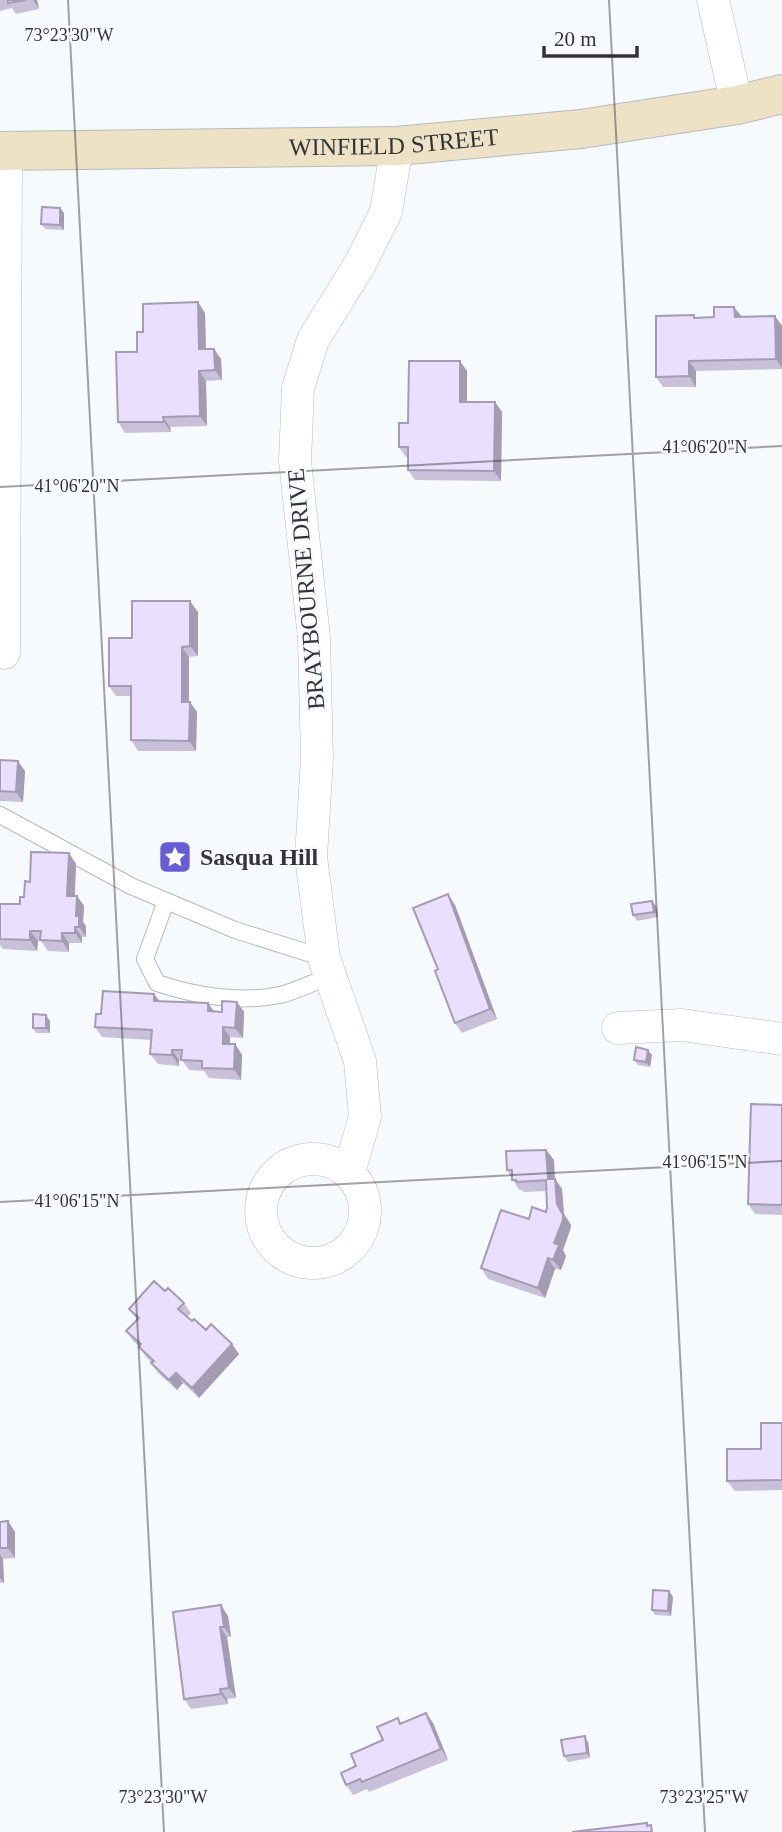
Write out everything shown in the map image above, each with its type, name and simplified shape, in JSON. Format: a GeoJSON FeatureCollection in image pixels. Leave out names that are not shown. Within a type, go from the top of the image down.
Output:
{"type":"FeatureCollection","features":[{"type":"Feature","properties":{"kind":"main road","name":"WINFIELD STREET"},"geometry":{"type":"LineString","coordinates":[[3,151],[397,146],[580,129],[737,105],[782,94]]}},
{"type":"Feature","properties":{"kind":"street"},"geometry":{"type":"LineString","coordinates":[[713,0],[737,105]]}},
{"type":"Feature","properties":{"kind":"street","name":"BRAYBOURNE DRIVE"},"geometry":{"type":"LineString","coordinates":[[349,1172],[365,1117],[359,1062],[327,967],[311,857],[317,758],[314,638],[295,461],[298,388],[313,340],[360,264],[386,212],[397,146]]}},
{"type":"Feature","properties":{"kind":"street"},"geometry":{"type":"LineString","coordinates":[[3,151],[4,653]]}},
{"type":"Feature","properties":{"kind":"street"},"geometry":{"type":"LineString","coordinates":[[618,1028],[682,1026],[782,1039]]}},
{"type":"Feature","properties":{"kind":"lane"},"geometry":{"type":"LineString","coordinates":[[0,815],[131,886],[327,967]]}},
{"type":"Feature","properties":{"kind":"lane"},"geometry":{"type":"LineString","coordinates":[[166,901],[145,959],[157,983],[185,993],[246,999],[281,995],[327,967]]}},
{"type":"Feature","properties":{"kind":"building"},"geometry":{"type":"Polygon","coordinates":[[[42,207],[60,208],[60,225],[41,224],[42,207]]]}},
{"type":"Feature","properties":{"kind":"building"},"geometry":{"type":"Polygon","coordinates":[[[198,302],[199,349],[214,349],[215,370],[199,371],[200,416],[163,417],[164,422],[118,422],[116,352],[137,352],[137,332],[143,332],[143,304],[198,302]]]}},
{"type":"Feature","properties":{"kind":"building"},"geometry":{"type":"Polygon","coordinates":[[[714,307],[734,307],[735,317],[775,316],[776,359],[689,361],[689,376],[656,377],[656,316],[714,317],[714,307]]]}},
{"type":"Feature","properties":{"kind":"building"},"geometry":{"type":"Polygon","coordinates":[[[409,361],[460,361],[460,402],[495,402],[494,471],[408,470],[408,447],[399,447],[399,423],[408,423],[409,361]]]}},
{"type":"Feature","properties":{"kind":"building"},"geometry":{"type":"Polygon","coordinates":[[[132,601],[190,601],[190,646],[182,647],[182,702],[190,702],[189,741],[131,740],[131,686],[109,686],[109,638],[132,638],[132,601]]]}},
{"type":"Feature","properties":{"kind":"building"},"geometry":{"type":"Polygon","coordinates":[[[0,760],[18,761],[16,792],[0,791],[0,760]]]}},
{"type":"Feature","properties":{"kind":"building"},"geometry":{"type":"Polygon","coordinates":[[[31,852],[69,853],[67,896],[77,896],[76,916],[79,916],[79,927],[75,927],[75,933],[62,933],[62,941],[40,940],[41,931],[30,931],[30,940],[0,939],[0,904],[20,904],[20,897],[24,897],[25,881],[30,882],[31,852]]]}},
{"type":"Feature","properties":{"kind":"building"},"geometry":{"type":"Polygon","coordinates":[[[448,894],[490,1009],[455,1023],[435,971],[438,969],[413,908],[448,894]]]}},
{"type":"Feature","properties":{"kind":"building"},"geometry":{"type":"Polygon","coordinates":[[[652,901],[654,912],[633,915],[631,904],[652,901]]]}},
{"type":"Feature","properties":{"kind":"building"},"geometry":{"type":"Polygon","coordinates":[[[103,991],[154,994],[154,1001],[208,1003],[208,1011],[222,1012],[222,1001],[237,1002],[235,1028],[223,1027],[223,1044],[235,1044],[234,1069],[202,1068],[202,1061],[181,1060],[182,1050],[172,1050],[172,1055],[150,1054],[152,1030],[95,1027],[96,1014],[101,1014],[103,991]]]}},
{"type":"Feature","properties":{"kind":"building"},"geometry":{"type":"Polygon","coordinates":[[[33,1014],[46,1015],[46,1028],[33,1028],[33,1014]]]}},
{"type":"Feature","properties":{"kind":"building"},"geometry":{"type":"Polygon","coordinates":[[[636,1047],[648,1050],[646,1062],[634,1060],[636,1047]]]}},
{"type":"Feature","properties":{"kind":"building"},"geometry":{"type":"Polygon","coordinates":[[[751,1104],[782,1105],[782,1205],[748,1204],[751,1104]]]}},
{"type":"Feature","properties":{"kind":"building"},"geometry":{"type":"Polygon","coordinates":[[[546,1150],[548,1179],[555,1179],[557,1204],[563,1220],[554,1243],[559,1245],[553,1260],[548,1258],[538,1288],[481,1268],[501,1210],[529,1219],[532,1207],[546,1212],[547,1208],[546,1180],[512,1180],[512,1170],[507,1170],[506,1151],[546,1150]]]}},
{"type":"Feature","properties":{"kind":"building"},"geometry":{"type":"Polygon","coordinates":[[[154,1281],[165,1291],[168,1288],[184,1303],[178,1309],[192,1321],[194,1319],[206,1330],[211,1324],[232,1344],[192,1388],[176,1373],[169,1380],[151,1363],[154,1361],[139,1347],[141,1344],[126,1331],[139,1318],[129,1309],[154,1281]]]}},
{"type":"Feature","properties":{"kind":"building"},"geometry":{"type":"Polygon","coordinates":[[[761,1423],[782,1423],[782,1480],[727,1481],[727,1449],[761,1449],[761,1423]]]}},
{"type":"Feature","properties":{"kind":"building"},"geometry":{"type":"Polygon","coordinates":[[[8,1521],[8,1548],[0,1548],[0,1522],[8,1521]]]}},
{"type":"Feature","properties":{"kind":"building"},"geometry":{"type":"Polygon","coordinates":[[[653,1590],[669,1591],[668,1611],[652,1610],[653,1590]]]}},
{"type":"Feature","properties":{"kind":"building"},"geometry":{"type":"Polygon","coordinates":[[[221,1605],[224,1627],[220,1627],[229,1688],[220,1689],[221,1694],[184,1699],[173,1612],[221,1605]]]}},
{"type":"Feature","properties":{"kind":"building"},"geometry":{"type":"Polygon","coordinates":[[[426,1713],[441,1749],[362,1782],[360,1779],[346,1785],[341,1773],[356,1766],[351,1754],[383,1740],[377,1727],[398,1718],[400,1724],[426,1713]]]}},
{"type":"Feature","properties":{"kind":"building"},"geometry":{"type":"Polygon","coordinates":[[[585,1736],[587,1753],[564,1756],[561,1740],[585,1736]]]}},
{"type":"Feature","properties":{"kind":"building"},"geometry":{"type":"Polygon","coordinates":[[[647,1823],[647,1826],[651,1825],[652,1832],[572,1832],[647,1823]]]}},
{"type":"Feature","properties":{"kind":"place","name":"Sasqua Hill"},"geometry":{"type":"Point","coordinates":[175,857]}}]}
